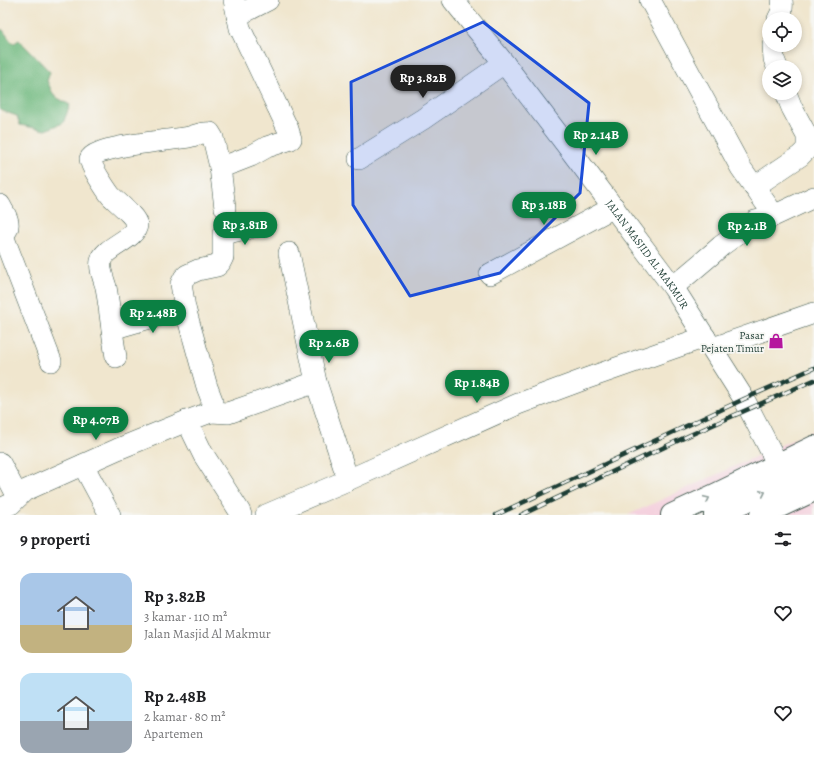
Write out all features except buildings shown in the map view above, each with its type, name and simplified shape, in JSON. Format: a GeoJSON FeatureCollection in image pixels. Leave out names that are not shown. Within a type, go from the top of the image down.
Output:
{"type":"FeatureCollection","features":[{"type":"Feature","properties":{"kind":"main road"},"geometry":{"type":"LineString","coordinates":[[672,515],[814,447]]}},
{"type":"Feature","properties":{"kind":"main road"},"geometry":{"type":"LineString","coordinates":[[715,515],[814,469]]}},
{"type":"Feature","properties":{"kind":"main road"},"geometry":{"type":"LineString","coordinates":[[761,515],[814,490]]}},
{"type":"Feature","properties":{"kind":"street"},"geometry":{"type":"LineString","coordinates":[[220,167],[251,156],[268,147],[291,140],[288,129],[240,28],[236,8],[268,0]]}},
{"type":"Feature","properties":{"kind":"street","name":"JALAN MASJID AL MAKMUR"},"geometry":{"type":"LineString","coordinates":[[453,0],[504,63],[673,287],[744,399],[778,465]]}},
{"type":"Feature","properties":{"kind":"street"},"geometry":{"type":"LineString","coordinates":[[650,0],[741,168],[774,215]]}},
{"type":"Feature","properties":{"kind":"street"},"geometry":{"type":"LineString","coordinates":[[782,0],[782,12]]}},
{"type":"Feature","properties":{"kind":"street"},"geometry":{"type":"LineString","coordinates":[[358,159],[423,119],[504,63]]}},
{"type":"Feature","properties":{"kind":"street"},"geometry":{"type":"LineString","coordinates":[[754,186],[800,156],[807,149],[807,136],[789,100]]}},
{"type":"Feature","properties":{"kind":"street"},"geometry":{"type":"LineString","coordinates":[[116,356],[106,287],[100,265],[105,254],[130,236],[137,225],[127,211],[110,195],[94,170],[90,162],[90,158],[94,155],[120,146],[190,137],[206,132],[210,133],[213,138],[220,167],[225,208]]}},
{"type":"Feature","properties":{"kind":"street"},"geometry":{"type":"LineString","coordinates":[[673,287],[721,246],[754,221],[769,218],[814,197]]}},
{"type":"Feature","properties":{"kind":"street"},"geometry":{"type":"LineString","coordinates":[[0,205],[9,225],[7,230],[1,233],[51,361]]}},
{"type":"Feature","properties":{"kind":"street"},"geometry":{"type":"LineString","coordinates":[[490,274],[614,207]]}},
{"type":"Feature","properties":{"kind":"street"},"geometry":{"type":"LineString","coordinates":[[211,412],[212,400],[207,388],[185,308],[181,284],[187,275],[194,271],[217,266],[220,263],[223,257],[223,234],[259,226]]}},
{"type":"Feature","properties":{"kind":"street"},"geometry":{"type":"LineString","coordinates":[[289,252],[316,382],[348,480]]}},
{"type":"Feature","properties":{"kind":"street"},"geometry":{"type":"LineString","coordinates":[[112,329],[185,308]]}},
{"type":"Feature","properties":{"kind":"street"},"geometry":{"type":"LineString","coordinates":[[266,515],[518,404],[588,378],[814,313]]}},
{"type":"Feature","properties":{"kind":"street"},"geometry":{"type":"LineString","coordinates":[[0,510],[11,504],[24,492],[118,449],[187,421],[211,412],[228,413],[316,382]]}},
{"type":"Feature","properties":{"kind":"street"},"geometry":{"type":"LineString","coordinates":[[187,421],[203,454],[241,515]]}},
{"type":"Feature","properties":{"kind":"street"},"geometry":{"type":"LineString","coordinates":[[0,463],[18,497]]}},
{"type":"Feature","properties":{"kind":"street"},"geometry":{"type":"LineString","coordinates":[[83,465],[110,515]]}},
{"type":"Feature","properties":{"kind":"highlighted area"},"geometry":{"type":"Polygon","coordinates":[[[483,22],[589,103],[580,193],[500,273],[410,296],[353,205],[351,82],[483,22]]]}},
{"type":"Feature","properties":{"kind":"shaded area"},"geometry":{"type":"Polygon","coordinates":[[[814,430],[814,515],[628,515],[814,430]]]}},
{"type":"Feature","properties":{"kind":"green space"},"geometry":{"type":"Polygon","coordinates":[[[2,29],[13,44],[19,40],[50,72],[47,81],[54,96],[70,105],[63,123],[45,130],[20,125],[17,116],[0,110],[0,31],[2,29]]]}},
{"type":"Feature","properties":{"kind":"railway"},"geometry":{"type":"LineString","coordinates":[[496,515],[744,399],[814,368]]}},
{"type":"Feature","properties":{"kind":"railway"},"geometry":{"type":"LineString","coordinates":[[521,515],[690,435],[814,380]]}},
{"type":"Feature","properties":{"kind":"place","name":"Pasar Pejaten Timur"},"geometry":{"type":"Point","coordinates":[776,341]}}]}
